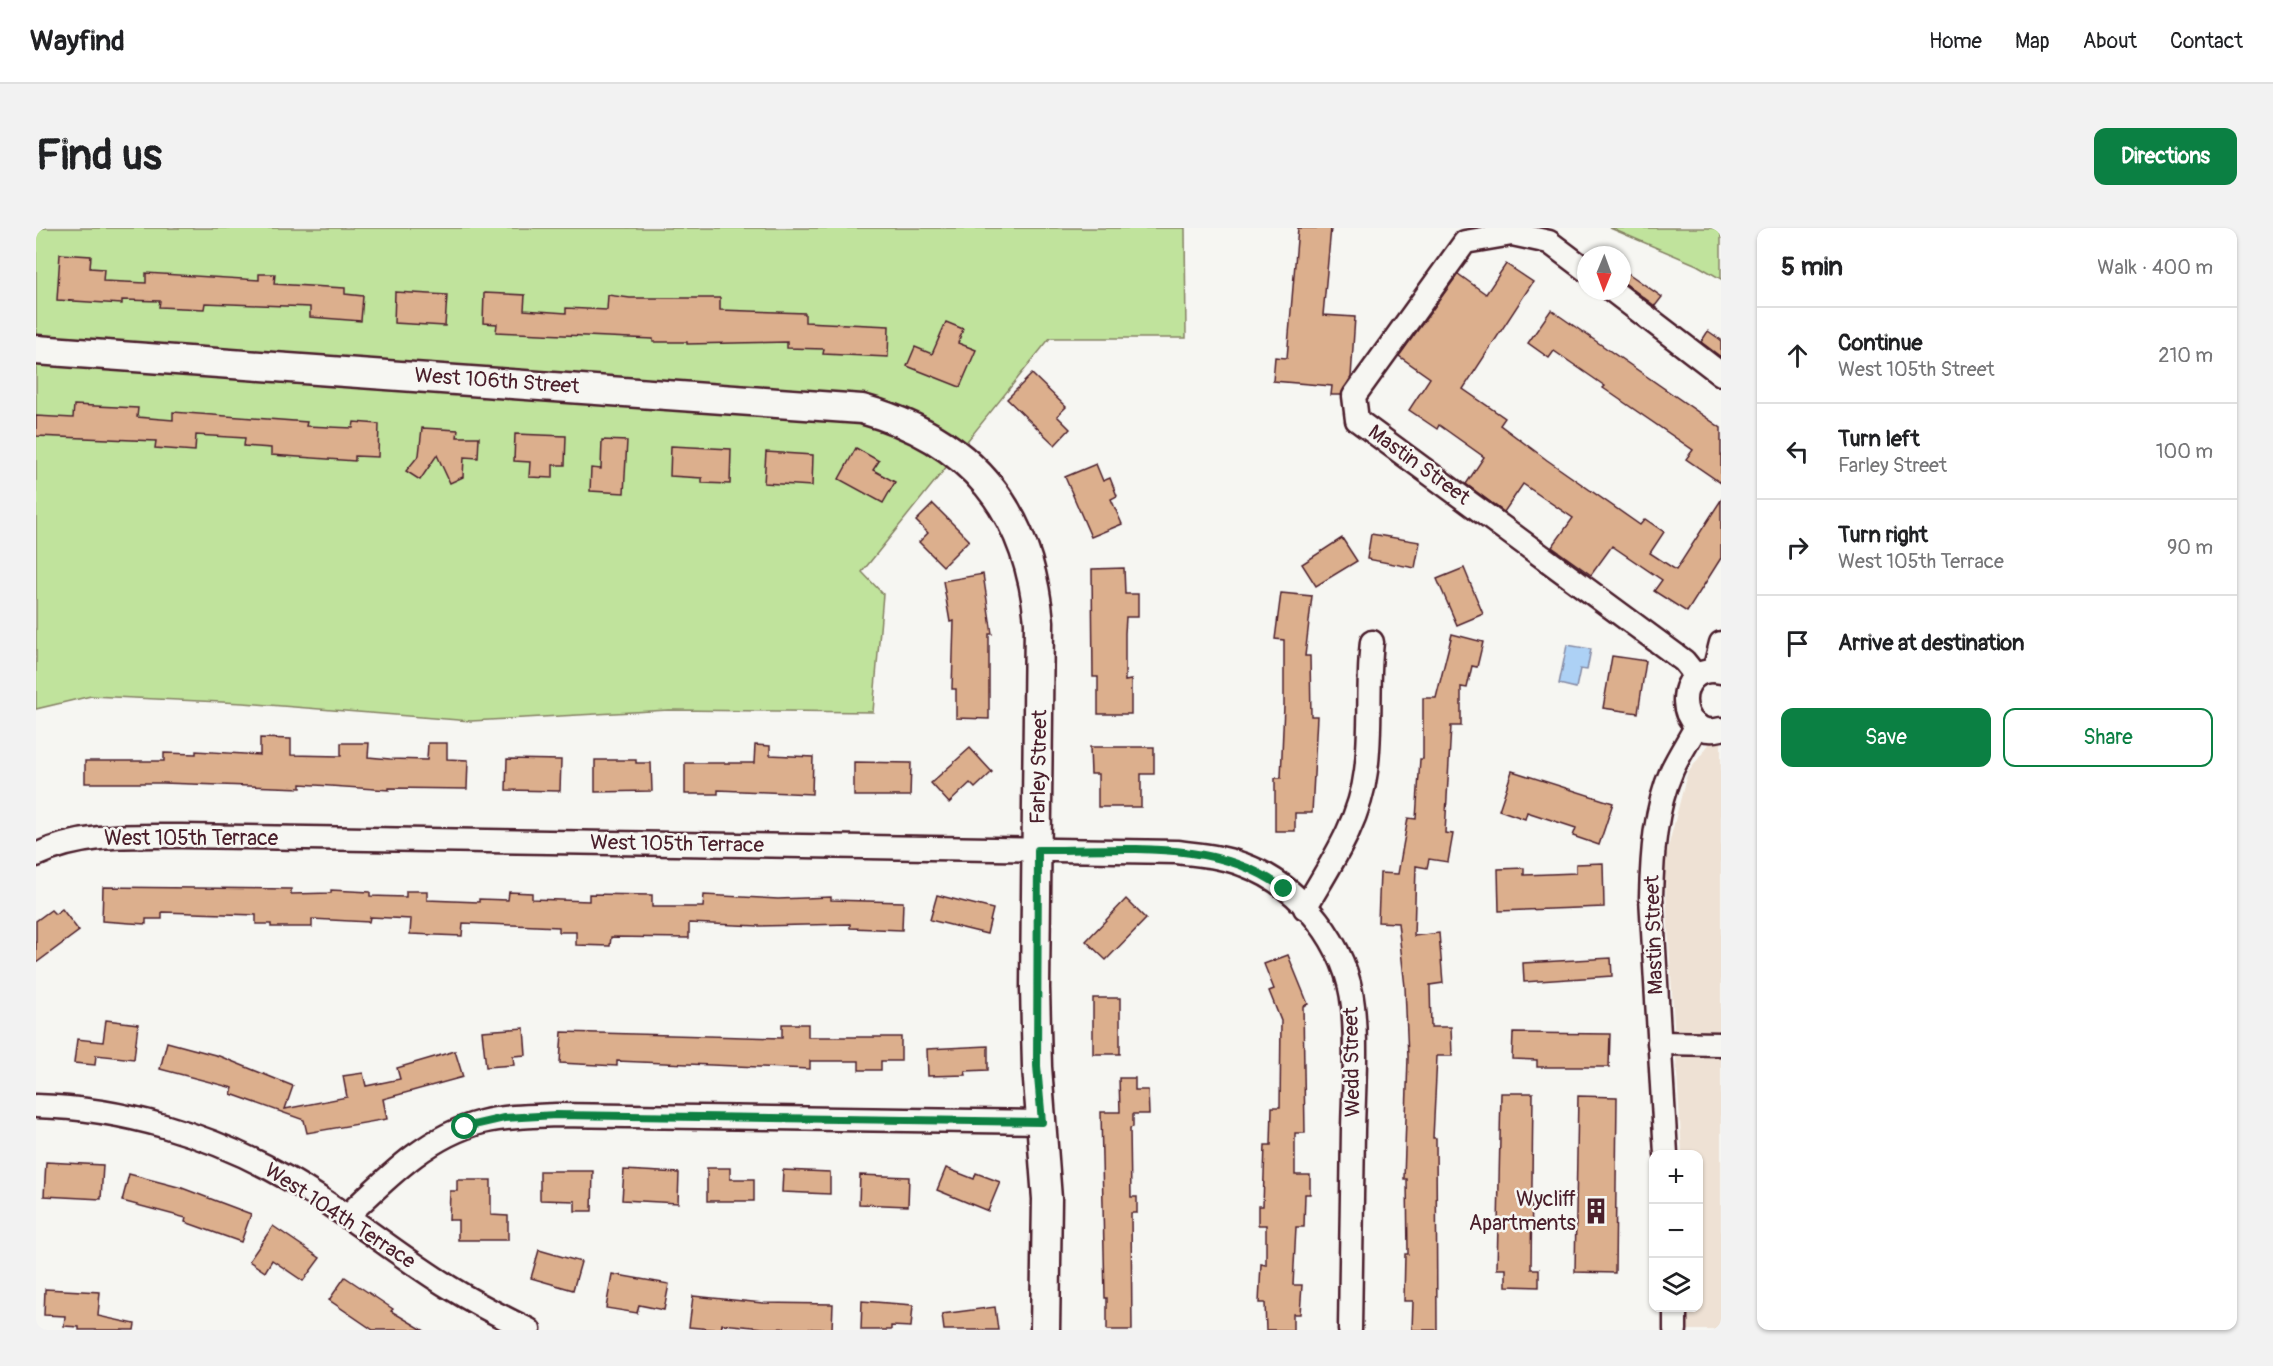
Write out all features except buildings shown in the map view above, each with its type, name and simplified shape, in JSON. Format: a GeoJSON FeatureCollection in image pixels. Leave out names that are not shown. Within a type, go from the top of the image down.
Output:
{"type":"FeatureCollection","features":[{"type":"Feature","properties":{"kind":"street","name":"Mastin Street"},"geometry":{"type":"LineString","coordinates":[[1577,263],[1549,242],[1512,234],[1465,242],[1354,396],[1357,420],[1684,661],[1711,673]]}},
{"type":"Feature","properties":{"kind":"street"},"geometry":{"type":"LineString","coordinates":[[1625,300],[1721,374]]}},
{"type":"Feature","properties":{"kind":"street","name":"West 106th Street"},"geometry":{"type":"LineString","coordinates":[[36,350],[820,404],[862,409],[898,418],[949,448]]}},
{"type":"Feature","properties":{"kind":"street","name":"Farley Street"},"geometry":{"type":"LineString","coordinates":[[949,448],[975,471],[998,498],[1018,532],[1034,578],[1039,622],[1036,1022],[1047,1199],[1045,1330]]}},
{"type":"Feature","properties":{"kind":"street"},"geometry":{"type":"LineString","coordinates":[[1305,908],[1341,846],[1357,810],[1366,773],[1369,732],[1368,678],[1372,642]]}},
{"type":"Feature","properties":{"kind":"street"},"geometry":{"type":"LineString","coordinates":[[1721,643],[1711,673],[1685,692],[1684,701],[1690,719],[1697,725],[1706,729],[1721,729]]}},
{"type":"Feature","properties":{"kind":"street","name":"Mastin Street"},"geometry":{"type":"LineString","coordinates":[[1666,1150],[1652,863],[1658,818],[1672,771],[1697,725]]}},
{"type":"Feature","properties":{"kind":"street","name":"West 105th Terrace"},"geometry":{"type":"LineString","coordinates":[[36,855],[73,841],[128,836],[1177,852],[1220,857],[1245,865],[1268,877],[1305,908]]}},
{"type":"Feature","properties":{"kind":"street","name":"Wedd Street"},"geometry":{"type":"LineString","coordinates":[[1305,908],[1324,928],[1338,952],[1353,1004],[1355,1039],[1350,1330]]}},
{"type":"Feature","properties":{"kind":"street"},"geometry":{"type":"LineString","coordinates":[[1659,1043],[1721,1044]]}},
{"type":"Feature","properties":{"kind":"street","name":"West 104th Terrace"},"geometry":{"type":"LineString","coordinates":[[36,1107],[78,1109],[132,1118],[184,1132],[286,1177],[347,1216],[448,1287],[529,1330]]}},
{"type":"Feature","properties":{"kind":"street"},"geometry":{"type":"LineString","coordinates":[[347,1216],[399,1167],[432,1143],[465,1127],[504,1118],[556,1115],[1042,1122]]}},
{"type":"Feature","properties":{"kind":"street"},"geometry":{"type":"LineString","coordinates":[[1675,1312],[1675,1330]]}},
{"type":"Feature","properties":{"kind":"shaded area"},"geometry":{"type":"Polygon","coordinates":[[[1721,728],[1721,1330],[1686,1330],[1687,1312],[1703,1312],[1703,1150],[1682,1150],[1664,863],[1687,774],[1721,728]]]}},
{"type":"Feature","properties":{"kind":"green space"},"geometry":{"type":"Polygon","coordinates":[[[36,228],[1185,228],[1186,338],[1050,338],[862,572],[883,594],[873,712],[669,710],[471,721],[243,703],[91,696],[36,709],[36,228]]]}},
{"type":"Feature","properties":{"kind":"green space"},"geometry":{"type":"Polygon","coordinates":[[[1610,228],[1721,228],[1721,279],[1697,265],[1610,228]]]}},
{"type":"Feature","properties":{"kind":"water"},"geometry":{"type":"Polygon","coordinates":[[[1567,645],[1591,649],[1587,670],[1580,669],[1576,688],[1559,684],[1567,645]]]}},
{"type":"Feature","properties":{"kind":"place","name":"Wycliff Apartments"},"geometry":{"type":"Point","coordinates":[1596,1211]}},
{"type":"Feature","properties":{"kind":"route"},"geometry":{"type":"LineString","coordinates":[[465,1127],[504,1118],[556,1115],[1042,1122],[1037,1066],[1035,988],[1038,850],[1177,852],[1220,857],[1245,865],[1268,877],[1284,889]]}}]}
